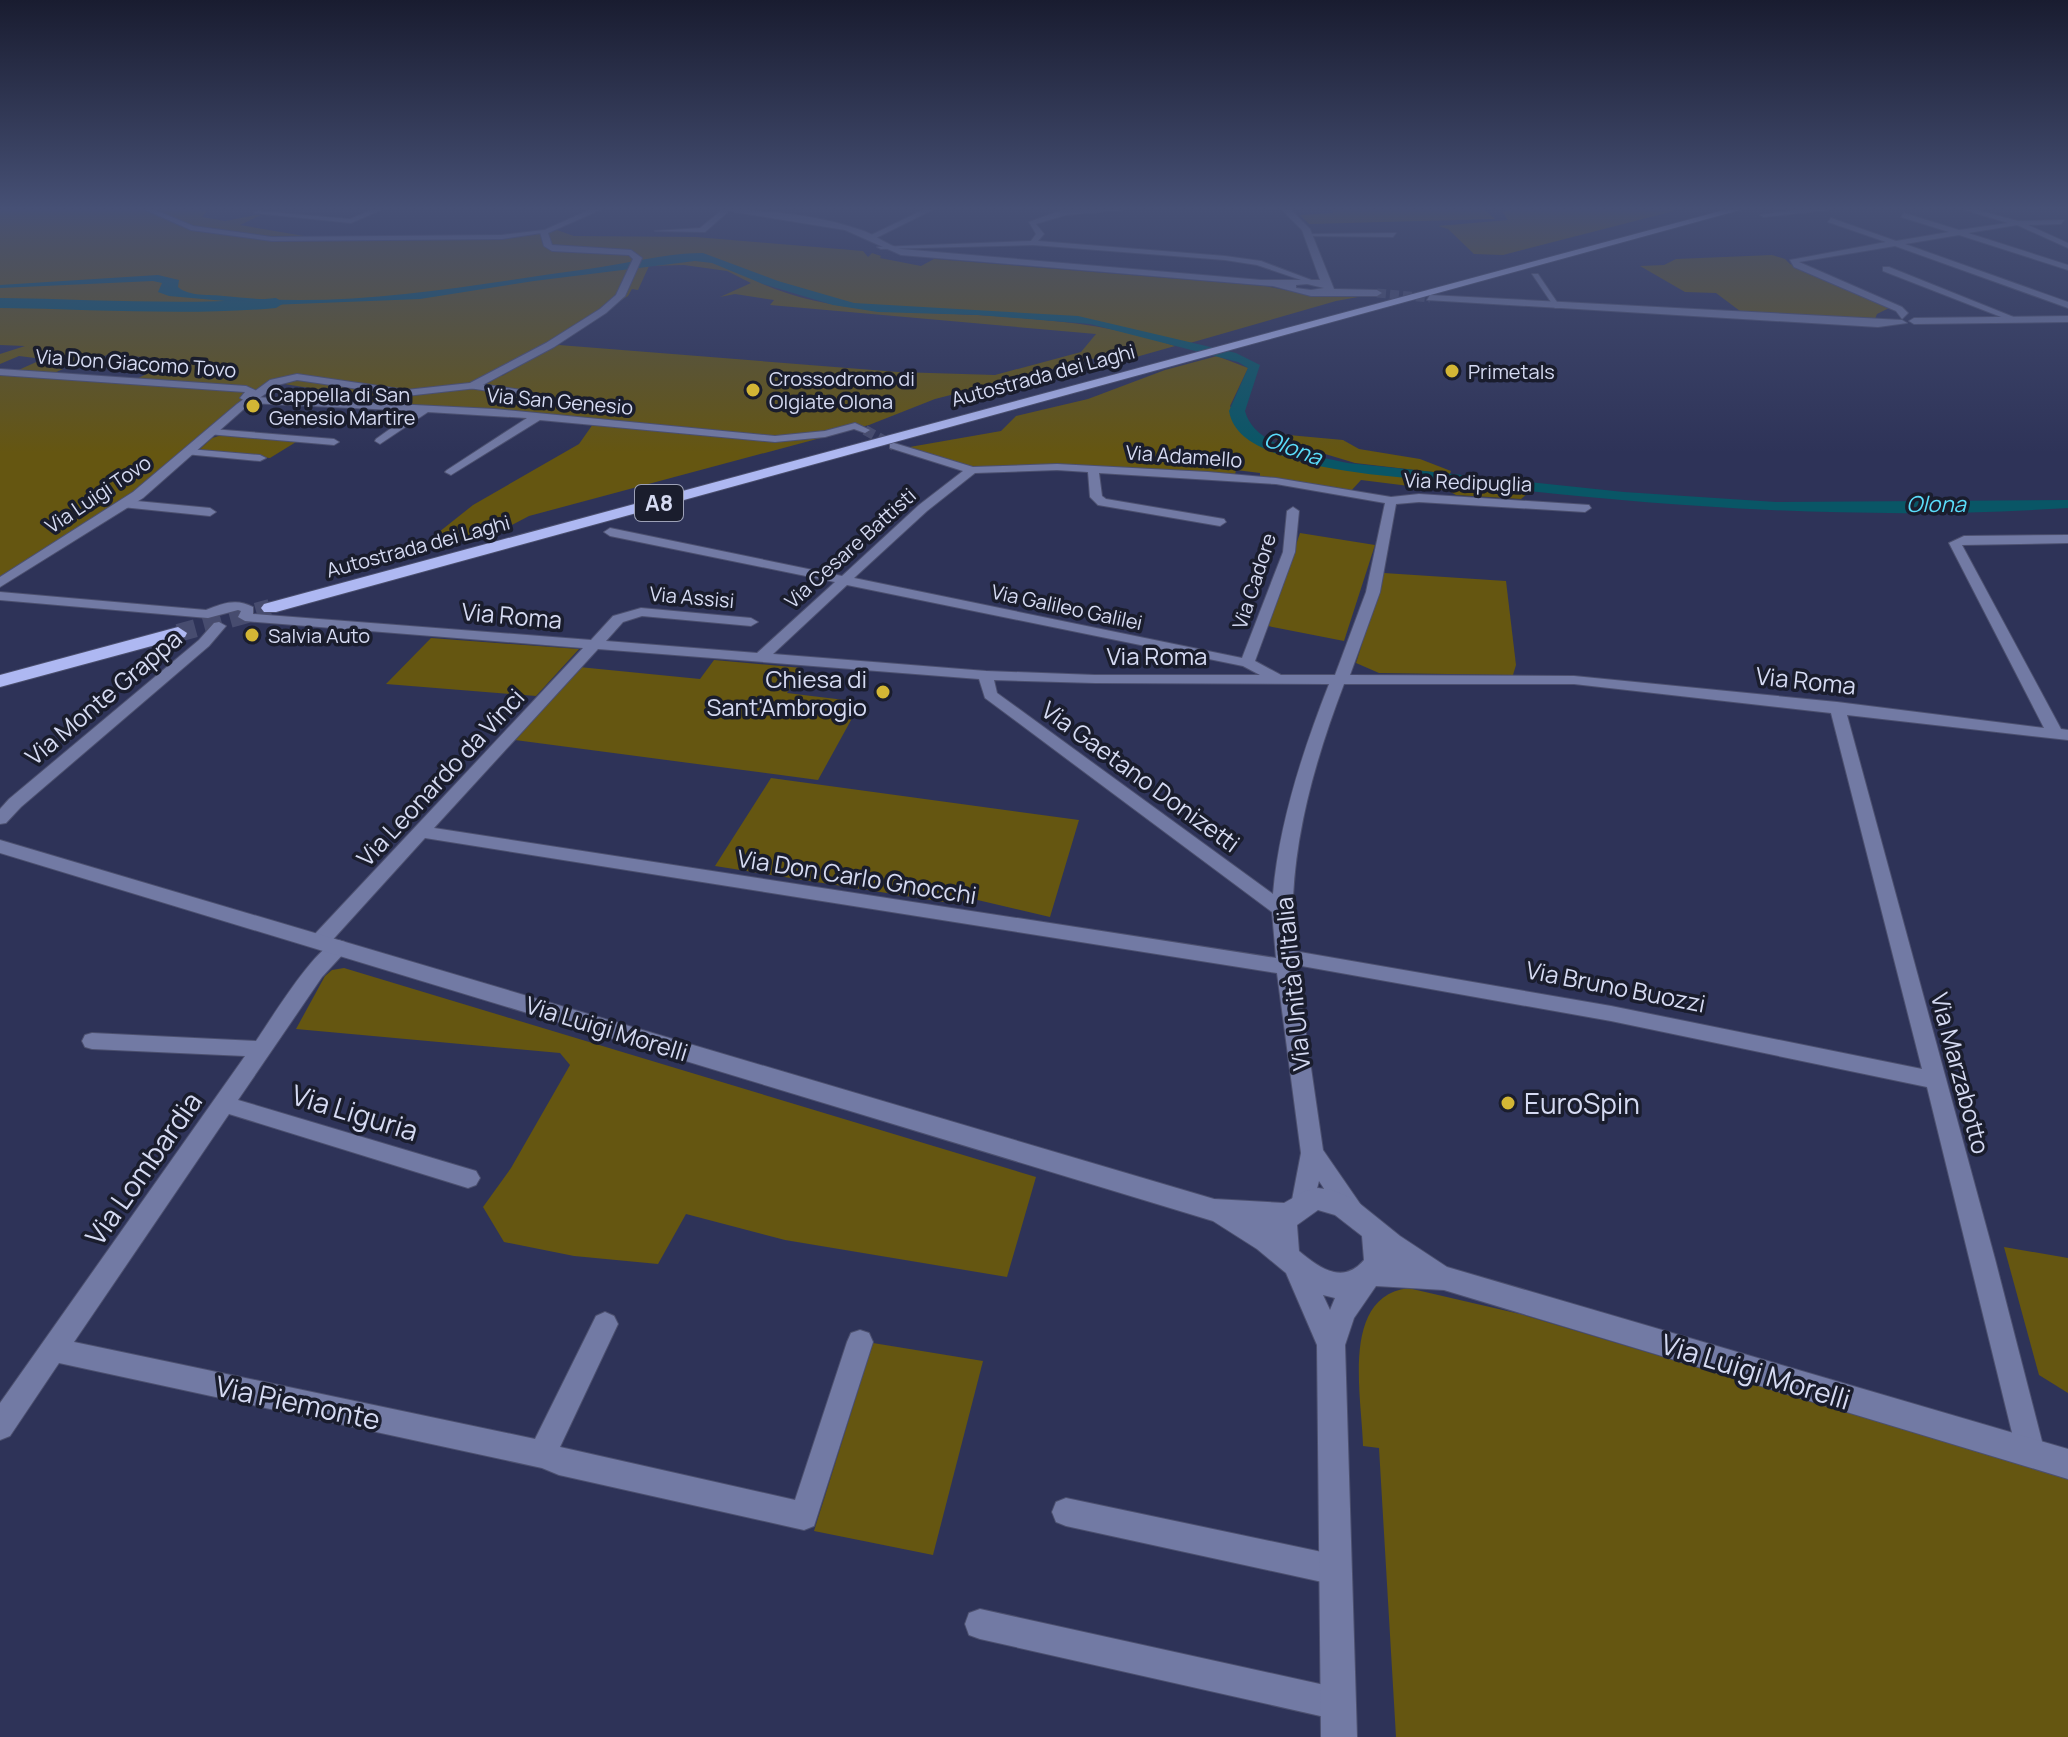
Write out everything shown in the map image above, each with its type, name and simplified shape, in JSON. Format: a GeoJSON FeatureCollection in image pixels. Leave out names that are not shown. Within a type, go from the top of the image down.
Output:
{"type":"FeatureCollection","features":[{"type":"Feature","properties":{"kind":"highway","name":"Autostrada dei Laghi"},"geometry":{"type":"LineString","coordinates":[[1189,354],[1227,340],[1409,291]]}},
{"type":"Feature","properties":{"kind":"highway","name":"Autostrada dei Laghi"},"geometry":{"type":"LineString","coordinates":[[268,604],[1189,354],[1250,342],[1437,291]]}},
{"type":"Feature","properties":{"kind":"highway"},"geometry":{"type":"LineString","coordinates":[[0,669],[176,628],[0,681]]}},
{"type":"Feature","properties":{"kind":"street"},"geometry":{"type":"LineString","coordinates":[[473,386],[491,379],[603,311],[623,291]]}},
{"type":"Feature","properties":{"kind":"street"},"geometry":{"type":"LineString","coordinates":[[1358,291],[1377,293]]}},
{"type":"Feature","properties":{"kind":"street"},"geometry":{"type":"LineString","coordinates":[[1547,291],[1558,306]]}},
{"type":"Feature","properties":{"kind":"street"},"geometry":{"type":"LineString","coordinates":[[1857,291],[1899,309],[1904,313],[1902,319]]}},
{"type":"Feature","properties":{"kind":"street"},"geometry":{"type":"LineString","coordinates":[[1943,291],[2017,320]]}},
{"type":"Feature","properties":{"kind":"street"},"geometry":{"type":"LineString","coordinates":[[2030,291],[2068,305]]}},
{"type":"Feature","properties":{"kind":"street"},"geometry":{"type":"LineString","coordinates":[[1431,297],[1878,324],[1902,319],[2068,319]]}},
{"type":"Feature","properties":{"kind":"street","name":"Via Don Giacomo Tovo"},"geometry":{"type":"LineString","coordinates":[[0,372],[249,389],[252,392],[245,399],[249,400]]}},
{"type":"Feature","properties":{"kind":"street","name":"Via Luigi Tovo"},"geometry":{"type":"LineString","coordinates":[[0,583],[126,504],[274,382],[295,377],[406,393],[473,386]]}},
{"type":"Feature","properties":{"kind":"street"},"geometry":{"type":"LineString","coordinates":[[473,386],[528,394]]}},
{"type":"Feature","properties":{"kind":"street","name":"Via San Genesio"},"geometry":{"type":"LineString","coordinates":[[249,400],[538,416],[775,439],[815,436],[855,426],[865,430]]}},
{"type":"Feature","properties":{"kind":"street"},"geometry":{"type":"LineString","coordinates":[[380,441],[425,409]]}},
{"type":"Feature","properties":{"kind":"street"},"geometry":{"type":"LineString","coordinates":[[451,472],[538,416]]}},
{"type":"Feature","properties":{"kind":"street"},"geometry":{"type":"LineString","coordinates":[[212,432],[334,442]]}},
{"type":"Feature","properties":{"kind":"street"},"geometry":{"type":"LineString","coordinates":[[894,446],[972,470]]}},
{"type":"Feature","properties":{"kind":"street"},"geometry":{"type":"LineString","coordinates":[[189,452],[260,458]]}},
{"type":"Feature","properties":{"kind":"street"},"geometry":{"type":"LineString","coordinates":[[1093,469],[1096,497],[1102,502],[1220,522]]}},
{"type":"Feature","properties":{"kind":"street","name":"Via Adamello"},"geometry":{"type":"LineString","coordinates":[[972,470],[1093,469],[1276,481],[1391,501]]}},
{"type":"Feature","properties":{"kind":"street","name":"Via Cesare Battisti"},"geometry":{"type":"LineString","coordinates":[[759,659],[923,508],[972,470]]}},
{"type":"Feature","properties":{"kind":"street","name":"Via Redipuglia"},"geometry":{"type":"LineString","coordinates":[[1340,678],[1346,670],[1373,592],[1391,501],[1419,498],[1585,508]]}},
{"type":"Feature","properties":{"kind":"street"},"geometry":{"type":"LineString","coordinates":[[126,504],[210,512]]}},
{"type":"Feature","properties":{"kind":"street","name":"Via Cadore"},"geometry":{"type":"LineString","coordinates":[[1247,663],[1289,552],[1293,511]]}},
{"type":"Feature","properties":{"kind":"street","name":"Via Galileo Galilei"},"geometry":{"type":"LineString","coordinates":[[610,532],[1247,663],[1280,679]]}},
{"type":"Feature","properties":{"kind":"street"},"geometry":{"type":"LineString","coordinates":[[2061,734],[1962,559],[1956,542],[2068,539]]}},
{"type":"Feature","properties":{"kind":"street"},"geometry":{"type":"LineString","coordinates":[[0,596],[213,620]]}},
{"type":"Feature","properties":{"kind":"street","name":"Via Assisi"},"geometry":{"type":"LineString","coordinates":[[595,645],[615,621],[636,612],[751,622]]}},
{"type":"Feature","properties":{"kind":"street","name":"Via Roma"},"geometry":{"type":"LineString","coordinates":[[213,620],[245,617],[986,675],[1095,679],[1574,680],[2061,734]]}},
{"type":"Feature","properties":{"kind":"street","name":"Via Monte Grappa"},"geometry":{"type":"LineString","coordinates":[[0,819],[8,807],[199,648],[213,620]]}},
{"type":"Feature","properties":{"kind":"street","name":"Via Leonardo da Vinci"},"geometry":{"type":"LineString","coordinates":[[329,944],[421,832],[595,645]]}},
{"type":"Feature","properties":{"kind":"street","name":"Via Gaetano Donizetti"},"geometry":{"type":"LineString","coordinates":[[986,675],[990,695],[1281,909]]}},
{"type":"Feature","properties":{"kind":"street","name":"Via Unità d'Italia"},"geometry":{"type":"LineString","coordinates":[[1296,1210],[1312,1153],[1281,909],[1297,800],[1340,678]]}},
{"type":"Feature","properties":{"kind":"street","name":"Via Marzabotto"},"geometry":{"type":"LineString","coordinates":[[1837,707],[2031,1453]]}},
{"type":"Feature","properties":{"kind":"street","name":"Via Don Carlo Gnocchi"},"geometry":{"type":"LineString","coordinates":[[421,832],[1286,961]]}},
{"type":"Feature","properties":{"kind":"street","name":"Via Luigi Morelli"},"geometry":{"type":"LineString","coordinates":[[0,846],[1214,1210],[1244,1226],[1311,1279],[1339,1286],[1368,1275],[1417,1274],[1444,1278],[2068,1464]]}},
{"type":"Feature","properties":{"kind":"street","name":"Via Lombardia"},"geometry":{"type":"LineString","coordinates":[[0,1426],[315,972],[329,944]]}},
{"type":"Feature","properties":{"kind":"street","name":"Via Bruno Buozzi"},"geometry":{"type":"LineString","coordinates":[[1286,961],[1520,994],[1717,1032],[1935,1080]]}},
{"type":"Feature","properties":{"kind":"street"},"geometry":{"type":"LineString","coordinates":[[92,1041],[262,1049]]}},
{"type":"Feature","properties":{"kind":"street","name":"Via Liguria"},"geometry":{"type":"LineString","coordinates":[[224,1104],[468,1178]]}},
{"type":"Feature","properties":{"kind":"street","name":"Via Unità d'Italia"},"geometry":{"type":"LineString","coordinates":[[1312,1153],[1351,1208]]}},
{"type":"Feature","properties":{"kind":"street","name":"Via Luigi Morelli"},"geometry":{"type":"LineString","coordinates":[[1214,1210],[1296,1210],[1320,1201],[1351,1208],[1374,1231],[1444,1278]]}},
{"type":"Feature","properties":{"kind":"street"},"geometry":{"type":"LineString","coordinates":[[1296,1210],[1282,1234],[1294,1264],[1312,1294],[1331,1345],[1339,1737]]}},
{"type":"Feature","properties":{"kind":"street"},"geometry":{"type":"LineString","coordinates":[[1331,1345],[1346,1302],[1379,1258],[1379,1244],[1374,1231]]}},
{"type":"Feature","properties":{"kind":"street"},"geometry":{"type":"LineString","coordinates":[[542,1454],[605,1324]]}},
{"type":"Feature","properties":{"kind":"street","name":"Via Piemonte"},"geometry":{"type":"LineString","coordinates":[[54,1350],[542,1454],[559,1461],[804,1516],[860,1342]]}},
{"type":"Feature","properties":{"kind":"street"},"geometry":{"type":"LineString","coordinates":[[1066,1512],[1336,1570]]}},
{"type":"Feature","properties":{"kind":"street"},"geometry":{"type":"LineString","coordinates":[[980,1624],[1338,1704]]}},
{"type":"Feature","properties":{"kind":"shaded area"},"geometry":{"type":"Polygon","coordinates":[[[0,291],[631,291],[628,296],[498,375],[502,376],[559,345],[898,372],[995,375],[1081,352],[1096,334],[770,305],[774,300],[735,294],[720,297],[733,291],[781,291],[810,300],[865,309],[1078,324],[1127,332],[1175,346],[1129,359],[1100,357],[935,399],[869,425],[529,516],[510,526],[429,548],[429,540],[473,505],[579,444],[593,424],[362,405],[364,400],[354,399],[355,395],[271,382],[245,397],[136,492],[0,578],[0,372],[14,372],[43,359],[19,356],[0,364],[0,354],[25,346],[0,345],[0,291]],[[109,354],[92,362],[60,366],[57,368],[63,369],[52,374],[134,380],[174,360],[109,354]]]}},
{"type":"Feature","properties":{"kind":"shaded area"},"geometry":{"type":"Polygon","coordinates":[[[799,291],[1290,291],[1309,295],[1369,295],[1336,301],[1190,343],[1063,316],[872,308],[799,291]]]}},
{"type":"Feature","properties":{"kind":"shaded area"},"geometry":{"type":"Polygon","coordinates":[[[1854,291],[1891,307],[1877,314],[1875,319],[1740,311],[1716,293],[1685,292],[1854,291]]]}},
{"type":"Feature","properties":{"kind":"shaded area"},"geometry":{"type":"Polygon","coordinates":[[[1217,356],[1248,368],[1230,406],[1249,440],[1298,461],[1523,490],[1526,495],[1521,499],[1456,495],[1449,491],[1361,480],[1350,492],[1260,478],[1260,473],[1236,470],[1235,475],[972,468],[904,448],[1001,431],[1016,416],[1088,399],[1165,370],[1217,356]]]}},
{"type":"Feature","properties":{"kind":"shaded area"},"geometry":{"type":"Polygon","coordinates":[[[1278,434],[1343,440],[1359,449],[1420,459],[1451,471],[1450,474],[1355,463],[1272,438],[1278,434]]]}},
{"type":"Feature","properties":{"kind":"shaded area"},"geometry":{"type":"Polygon","coordinates":[[[222,435],[296,442],[270,458],[198,451],[212,438],[222,435]]]}},
{"type":"Feature","properties":{"kind":"shaded area"},"geometry":{"type":"Polygon","coordinates":[[[1300,533],[1375,545],[1344,641],[1268,626],[1300,533]]]}},
{"type":"Feature","properties":{"kind":"shaded area"},"geometry":{"type":"Polygon","coordinates":[[[1384,573],[1506,581],[1516,665],[1513,675],[1379,673],[1356,663],[1384,573]]]}},
{"type":"Feature","properties":{"kind":"shaded area"},"geometry":{"type":"Polygon","coordinates":[[[431,638],[579,649],[536,696],[386,684],[431,638]]]}},
{"type":"Feature","properties":{"kind":"shaded area"},"geometry":{"type":"Polygon","coordinates":[[[714,660],[802,668],[787,693],[861,702],[818,780],[515,740],[579,667],[700,679],[714,660]]]}},
{"type":"Feature","properties":{"kind":"shaded area"},"geometry":{"type":"Polygon","coordinates":[[[771,778],[1079,820],[1050,917],[969,898],[957,904],[715,866],[771,778]]]}},
{"type":"Feature","properties":{"kind":"shaded area"},"geometry":{"type":"Polygon","coordinates":[[[344,968],[1036,1177],[1007,1277],[785,1240],[686,1214],[658,1264],[574,1256],[504,1242],[483,1207],[511,1168],[570,1065],[560,1053],[296,1029],[325,976],[332,970],[344,968]]]}},
{"type":"Feature","properties":{"kind":"shaded area"},"geometry":{"type":"Polygon","coordinates":[[[2004,1247],[2068,1258],[2068,1393],[2039,1375],[2004,1247]]]}},
{"type":"Feature","properties":{"kind":"shaded area"},"geometry":{"type":"Polygon","coordinates":[[[1408,1288],[1520,1314],[2068,1479],[2068,1737],[1396,1737],[1379,1448],[1363,1446],[1359,1377],[1364,1329],[1372,1310],[1387,1295],[1408,1288]]]}},
{"type":"Feature","properties":{"kind":"shaded area"},"geometry":{"type":"Polygon","coordinates":[[[873,1343],[983,1361],[933,1555],[814,1531],[873,1343]]]}},
{"type":"Feature","properties":{"kind":"water"},"geometry":{"type":"Polygon","coordinates":[[[186,291],[270,300],[470,291],[420,299],[270,305],[169,296],[158,292],[186,291]]]}},
{"type":"Feature","properties":{"kind":"water"},"geometry":{"type":"Polygon","coordinates":[[[787,291],[813,291],[854,303],[1078,316],[1236,353],[1260,365],[1245,411],[1251,424],[1261,434],[1288,448],[1348,463],[1624,492],[1776,502],[2068,500],[2068,508],[1917,513],[1767,510],[1617,500],[1346,471],[1275,453],[1252,442],[1240,432],[1229,411],[1248,368],[1238,362],[1090,324],[978,315],[878,312],[833,305],[787,291]]]}},
{"type":"Feature","properties":{"kind":"waterway","name":"Olona"},"geometry":{"type":"LineString","coordinates":[[0,303],[174,305],[211,309],[276,303]]}},
{"type":"Feature","properties":{"kind":"tunnel"},"geometry":{"type":"LineString","coordinates":[[1377,293],[1430,298]]}},
{"type":"Feature","properties":{"kind":"tunnel"},"geometry":{"type":"LineString","coordinates":[[865,430],[894,446]]}},
{"type":"Feature","properties":{"kind":"tunnel"},"geometry":{"type":"LineString","coordinates":[[178,633],[270,608]]}},
{"type":"Feature","properties":{"kind":"place","name":"Primetals"},"geometry":{"type":"Point","coordinates":[1452,371]}},
{"type":"Feature","properties":{"kind":"place","name":"Crossodromo di Olgiate Olona"},"geometry":{"type":"Point","coordinates":[753,390]}},
{"type":"Feature","properties":{"kind":"place","name":"Cappella di San Genesio Martire"},"geometry":{"type":"Point","coordinates":[253,406]}},
{"type":"Feature","properties":{"kind":"place","name":"Salvia Auto"},"geometry":{"type":"Point","coordinates":[252,635]}},
{"type":"Feature","properties":{"kind":"place","name":"Chiesa di Sant'Ambrogio"},"geometry":{"type":"Point","coordinates":[883,692]}},
{"type":"Feature","properties":{"kind":"place","name":"EuroSpin"},"geometry":{"type":"Point","coordinates":[1508,1103]}}]}
